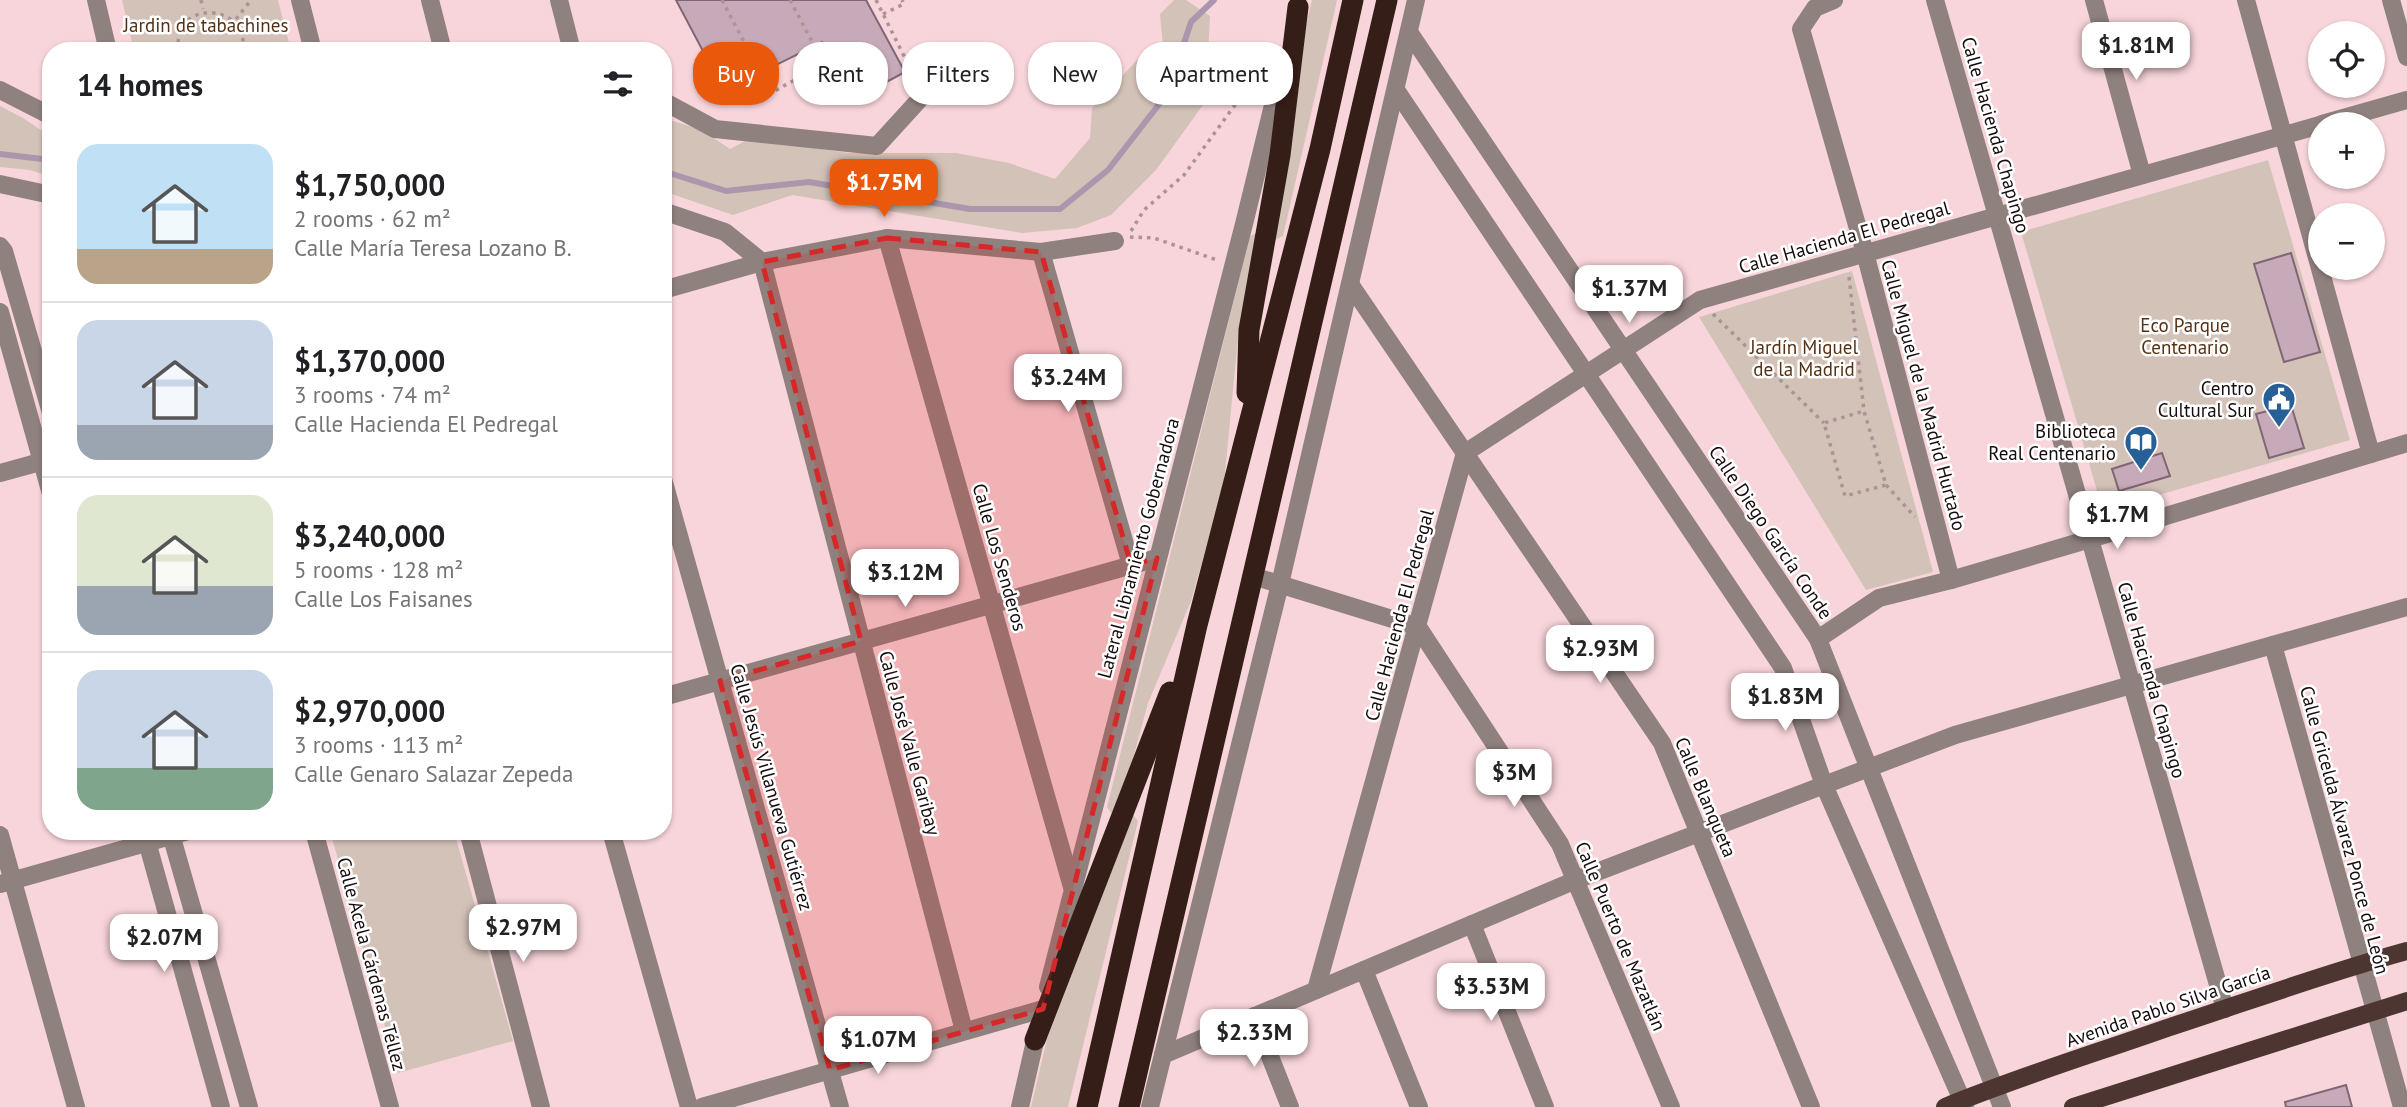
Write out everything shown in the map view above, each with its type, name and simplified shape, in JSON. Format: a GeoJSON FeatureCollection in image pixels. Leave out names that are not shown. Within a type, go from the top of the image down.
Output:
{"type":"FeatureCollection","features":[{"type":"Feature","properties":{"kind":"highway"},"geometry":{"type":"LineString","coordinates":[[1087,1107],[1197,625],[1320,149],[1353,0]]}},
{"type":"Feature","properties":{"kind":"highway"},"geometry":{"type":"LineString","coordinates":[[1129,1107],[1387,0]]}},
{"type":"Feature","properties":{"kind":"highway"},"geometry":{"type":"LineString","coordinates":[[1245,442],[1249,330],[1280,155],[1299,3]]}},
{"type":"Feature","properties":{"kind":"highway"},"geometry":{"type":"LineString","coordinates":[[1035,1041],[1197,625]]}},
{"type":"Feature","properties":{"kind":"main road","name":"Avenida Pablo Silva García"},"geometry":{"type":"LineString","coordinates":[[1945,1107],[1964,1104],[1994,1087],[2225,1009],[2407,951]]}},
{"type":"Feature","properties":{"kind":"main road"},"geometry":{"type":"LineString","coordinates":[[2073,1107],[2407,1001]]}},
{"type":"Feature","properties":{"kind":"street"},"geometry":{"type":"LineString","coordinates":[[96,0],[106,42]]}},
{"type":"Feature","properties":{"kind":"street"},"geometry":{"type":"LineString","coordinates":[[300,0],[311,42]]}},
{"type":"Feature","properties":{"kind":"street"},"geometry":{"type":"LineString","coordinates":[[430,0],[441,42]]}},
{"type":"Feature","properties":{"kind":"street"},"geometry":{"type":"LineString","coordinates":[[559,0],[570,42]]}},
{"type":"Feature","properties":{"kind":"street"},"geometry":{"type":"LineString","coordinates":[[1153,1104],[1280,584],[1416,0]]}},
{"type":"Feature","properties":{"kind":"street","name":"Calle Miguel de la Madrid Hurtado"},"geometry":{"type":"LineString","coordinates":[[1834,0],[1815,8],[1805,19],[1801,29],[1865,253],[1951,580]]}},
{"type":"Feature","properties":{"kind":"street","name":"Calle Hacienda Chapingo"},"geometry":{"type":"LineString","coordinates":[[1935,0],[2225,1009]]}},
{"type":"Feature","properties":{"kind":"street"},"geometry":{"type":"LineString","coordinates":[[2094,0],[2142,175]]}},
{"type":"Feature","properties":{"kind":"street"},"geometry":{"type":"LineString","coordinates":[[2246,0],[2371,454]]}},
{"type":"Feature","properties":{"kind":"street"},"geometry":{"type":"LineString","coordinates":[[2391,0],[2407,57]]}},
{"type":"Feature","properties":{"kind":"street","name":"Lateral Libramiento Gobernadora"},"geometry":{"type":"LineString","coordinates":[[1020,1107],[1072,887],[1234,265],[1299,3]]}},
{"type":"Feature","properties":{"kind":"street","name":"Calle Diego García Conde"},"geometry":{"type":"LineString","coordinates":[[1409,32],[1818,639],[2002,1107]]}},
{"type":"Feature","properties":{"kind":"street"},"geometry":{"type":"LineString","coordinates":[[0,90],[42,111]]}},
{"type":"Feature","properties":{"kind":"street"},"geometry":{"type":"LineString","coordinates":[[1396,90],[1783,668],[1824,785],[1964,1104]]}},
{"type":"Feature","properties":{"kind":"street","name":"Calle Hacienda El Pedregal"},"geometry":{"type":"LineString","coordinates":[[2364,112],[2407,100]]}},
{"type":"Feature","properties":{"kind":"street"},"geometry":{"type":"LineString","coordinates":[[672,106],[715,129],[877,146],[914,105]]}},
{"type":"Feature","properties":{"kind":"street","name":"Calle Hacienda El Pedregal"},"geometry":{"type":"LineString","coordinates":[[1316,990],[1419,627],[1465,453],[1699,300],[2308,128]]}},
{"type":"Feature","properties":{"kind":"street"},"geometry":{"type":"LineString","coordinates":[[0,184],[42,193]]}},
{"type":"Feature","properties":{"kind":"street"},"geometry":{"type":"LineString","coordinates":[[672,214],[725,232],[762,262]]}},
{"type":"Feature","properties":{"kind":"street"},"geometry":{"type":"LineString","coordinates":[[672,287],[762,262],[887,238],[1041,252],[1115,241]]}},
{"type":"Feature","properties":{"kind":"street","name":"Calle Los Senderos"},"geometry":{"type":"LineString","coordinates":[[887,238],[1072,887]]}},
{"type":"Feature","properties":{"kind":"street"},"geometry":{"type":"LineString","coordinates":[[1,245],[42,383]]}},
{"type":"Feature","properties":{"kind":"street"},"geometry":{"type":"LineString","coordinates":[[1041,252],[1131,565]]}},
{"type":"Feature","properties":{"kind":"street","name":"Calle José Valle Garibay"},"geometry":{"type":"LineString","coordinates":[[762,262],[964,1031]]}},
{"type":"Feature","properties":{"kind":"street","name":"Calle Blanqueta"},"geometry":{"type":"LineString","coordinates":[[1350,284],[1662,743],[1811,1107]]}},
{"type":"Feature","properties":{"kind":"street"},"geometry":{"type":"LineString","coordinates":[[0,312],[42,448]]}},
{"type":"Feature","properties":{"kind":"street"},"geometry":{"type":"LineString","coordinates":[[1818,639],[1879,598],[1951,580],[2407,443]]}},
{"type":"Feature","properties":{"kind":"street"},"geometry":{"type":"LineString","coordinates":[[0,473],[42,462]]}},
{"type":"Feature","properties":{"kind":"street","name":"Calle Jesús Villanueva Gutiérrez"},"geometry":{"type":"LineString","coordinates":[[672,511],[840,1107]]}},
{"type":"Feature","properties":{"kind":"street"},"geometry":{"type":"LineString","coordinates":[[672,694],[1157,558]]}},
{"type":"Feature","properties":{"kind":"street"},"geometry":{"type":"LineString","coordinates":[[1254,576],[1419,627]]}},
{"type":"Feature","properties":{"kind":"street"},"geometry":{"type":"LineString","coordinates":[[1163,1055],[1576,880],[1955,735],[2407,607]]}},
{"type":"Feature","properties":{"kind":"street","name":"Calle Puerto de Mazatlán"},"geometry":{"type":"LineString","coordinates":[[1419,627],[1560,844],[1671,1107]]}},
{"type":"Feature","properties":{"kind":"street","name":"Calle Gricelda Álvarez Ponce de León"},"geometry":{"type":"LineString","coordinates":[[2273,645],[2402,1107]]}},
{"type":"Feature","properties":{"kind":"street"},"geometry":{"type":"LineString","coordinates":[[0,835],[6,882],[76,1107]]}},
{"type":"Feature","properties":{"kind":"street"},"geometry":{"type":"LineString","coordinates":[[6,882],[137,840]]}},
{"type":"Feature","properties":{"kind":"street"},"geometry":{"type":"LineString","coordinates":[[147,840],[221,1107]]}},
{"type":"Feature","properties":{"kind":"street"},"geometry":{"type":"LineString","coordinates":[[178,840],[249,1107]]}},
{"type":"Feature","properties":{"kind":"street","name":"Calle Acela Cárdenas Téllez"},"geometry":{"type":"LineString","coordinates":[[316,840],[390,1107]]}},
{"type":"Feature","properties":{"kind":"street"},"geometry":{"type":"LineString","coordinates":[[470,840],[541,1107]]}},
{"type":"Feature","properties":{"kind":"street"},"geometry":{"type":"LineString","coordinates":[[614,840],[689,1107]]}},
{"type":"Feature","properties":{"kind":"street"},"geometry":{"type":"LineString","coordinates":[[1472,924],[1545,1107]]}},
{"type":"Feature","properties":{"kind":"street"},"geometry":{"type":"LineString","coordinates":[[1364,970],[1419,1107]]}},
{"type":"Feature","properties":{"kind":"street"},"geometry":{"type":"LineString","coordinates":[[702,1107],[1042,1009]]}},
{"type":"Feature","properties":{"kind":"street"},"geometry":{"type":"LineString","coordinates":[[1254,1016],[1290,1107]]}},
{"type":"Feature","properties":{"kind":"path"},"geometry":{"type":"LineString","coordinates":[[201,0],[203,9]]}},
{"type":"Feature","properties":{"kind":"path"},"geometry":{"type":"LineString","coordinates":[[236,19],[251,0]]}},
{"type":"Feature","properties":{"kind":"path"},"geometry":{"type":"LineString","coordinates":[[722,0],[771,93],[793,81]]}},
{"type":"Feature","properties":{"kind":"path"},"geometry":{"type":"LineString","coordinates":[[790,0],[812,42]]}},
{"type":"Feature","properties":{"kind":"path"},"geometry":{"type":"LineString","coordinates":[[876,0],[902,52]]}},
{"type":"Feature","properties":{"kind":"path"},"geometry":{"type":"LineString","coordinates":[[883,14],[904,4],[902,0]]}},
{"type":"Feature","properties":{"kind":"path"},"geometry":{"type":"LineString","coordinates":[[179,42],[179,31],[184,21],[203,9],[221,10],[236,19],[242,29],[243,42]]}},
{"type":"Feature","properties":{"kind":"path"},"geometry":{"type":"LineString","coordinates":[[1234,265],[1154,238],[1127,237],[1144,210],[1184,174],[1235,105]]}},
{"type":"Feature","properties":{"kind":"path"},"geometry":{"type":"LineString","coordinates":[[1699,300],[1824,423],[1845,496],[1886,485],[1864,411],[1847,258]]}},
{"type":"Feature","properties":{"kind":"path"},"geometry":{"type":"LineString","coordinates":[[1824,423],[1864,411]]}},
{"type":"Feature","properties":{"kind":"highlighted area"},"geometry":{"type":"Polygon","coordinates":[[[887,238],[1041,252],[1131,565],[1157,558],[1043,1009],[830,1070],[720,681],[861,641],[762,262],[887,238]]]}},
{"type":"Feature","properties":{"kind":"green space","name":"Jardin de tabachines"},"geometry":{"type":"Polygon","coordinates":[[[122,0],[278,0],[289,42],[132,42],[122,0]]]}},
{"type":"Feature","properties":{"kind":"green space"},"geometry":{"type":"Polygon","coordinates":[[[1174,0],[1186,0],[1210,16],[1209,42],[1163,42],[1160,14],[1174,0]]]}},
{"type":"Feature","properties":{"kind":"green space"},"geometry":{"type":"Polygon","coordinates":[[[1312,0],[1337,0],[1283,236],[1275,240],[1271,233],[1292,143],[1306,25],[1312,0]]]}},
{"type":"Feature","properties":{"kind":"green space"},"geometry":{"type":"Polygon","coordinates":[[[1136,61],[1136,105],[1203,105],[1156,170],[1111,215],[1077,228],[1022,233],[792,195],[733,215],[672,194],[672,121],[702,130],[730,149],[749,139],[849,153],[956,153],[1009,163],[1055,179],[1090,138],[1092,108],[1095,105],[1122,105],[1122,76],[1136,61]]]}},
{"type":"Feature","properties":{"kind":"green space"},"geometry":{"type":"Polygon","coordinates":[[[0,106],[42,131],[42,174],[0,167],[0,106]]]}},
{"type":"Feature","properties":{"kind":"green space","name":"Eco Parque Centenario"},"geometry":{"type":"Polygon","coordinates":[[[2268,160],[2350,440],[2103,511],[2021,232],[2268,160]]]}},
{"type":"Feature","properties":{"kind":"green space"},"geometry":{"type":"Polygon","coordinates":[[[1256,233],[1260,238],[1237,348],[1224,483],[1191,601],[1148,703],[1119,810],[1111,813],[1107,807],[1250,236],[1256,233]]]}},
{"type":"Feature","properties":{"kind":"green space","name":"Jardín Miguel de la Madrid"},"geometry":{"type":"Polygon","coordinates":[[[1852,271],[1933,572],[1866,590],[1699,317],[1852,271]]]}},
{"type":"Feature","properties":{"kind":"green space"},"geometry":{"type":"Polygon","coordinates":[[[1133,815],[1138,821],[1068,1107],[1031,1107],[1047,1039],[1133,815]]]}},
{"type":"Feature","properties":{"kind":"green space"},"geometry":{"type":"Polygon","coordinates":[[[333,840],[457,840],[513,1041],[398,1073],[333,840]]]}},
{"type":"Feature","properties":{"kind":"building"},"geometry":{"type":"Polygon","coordinates":[[[676,0],[866,0],[902,66],[902,74],[888,81],[888,42],[793,42],[793,56],[779,64],[779,42],[698,42],[676,0]]]}},
{"type":"Feature","properties":{"kind":"building"},"geometry":{"type":"Polygon","coordinates":[[[2291,253],[2320,352],[2284,362],[2254,264],[2291,253]]]}},
{"type":"Feature","properties":{"kind":"building","name":"Centro Cultural Sur"},"geometry":{"type":"Polygon","coordinates":[[[2291,405],[2304,448],[2269,458],[2256,414],[2291,405]]]}},
{"type":"Feature","properties":{"kind":"building","name":"Biblioteca Real Centenario"},"geometry":{"type":"Polygon","coordinates":[[[2162,453],[2170,476],[2119,491],[2112,469],[2162,453]]]}},
{"type":"Feature","properties":{"kind":"building"},"geometry":{"type":"Polygon","coordinates":[[[2346,1085],[2352,1107],[2286,1107],[2285,1102],[2346,1085]]]}},
{"type":"Feature","properties":{"kind":"waterway"},"geometry":{"type":"LineString","coordinates":[[672,174],[726,191],[809,182],[970,209],[1060,209],[1108,170],[1167,94],[1191,22],[1214,0]]}},
{"type":"Feature","properties":{"kind":"waterway"},"geometry":{"type":"LineString","coordinates":[[0,154],[42,159]]}},
{"type":"Feature","properties":{"kind":"place","name":"Centro Cultural Sur"},"geometry":{"type":"Point","coordinates":[2279,429]}},
{"type":"Feature","properties":{"kind":"place","name":"Biblioteca Real Centenario"},"geometry":{"type":"Point","coordinates":[2141,472]}}]}
